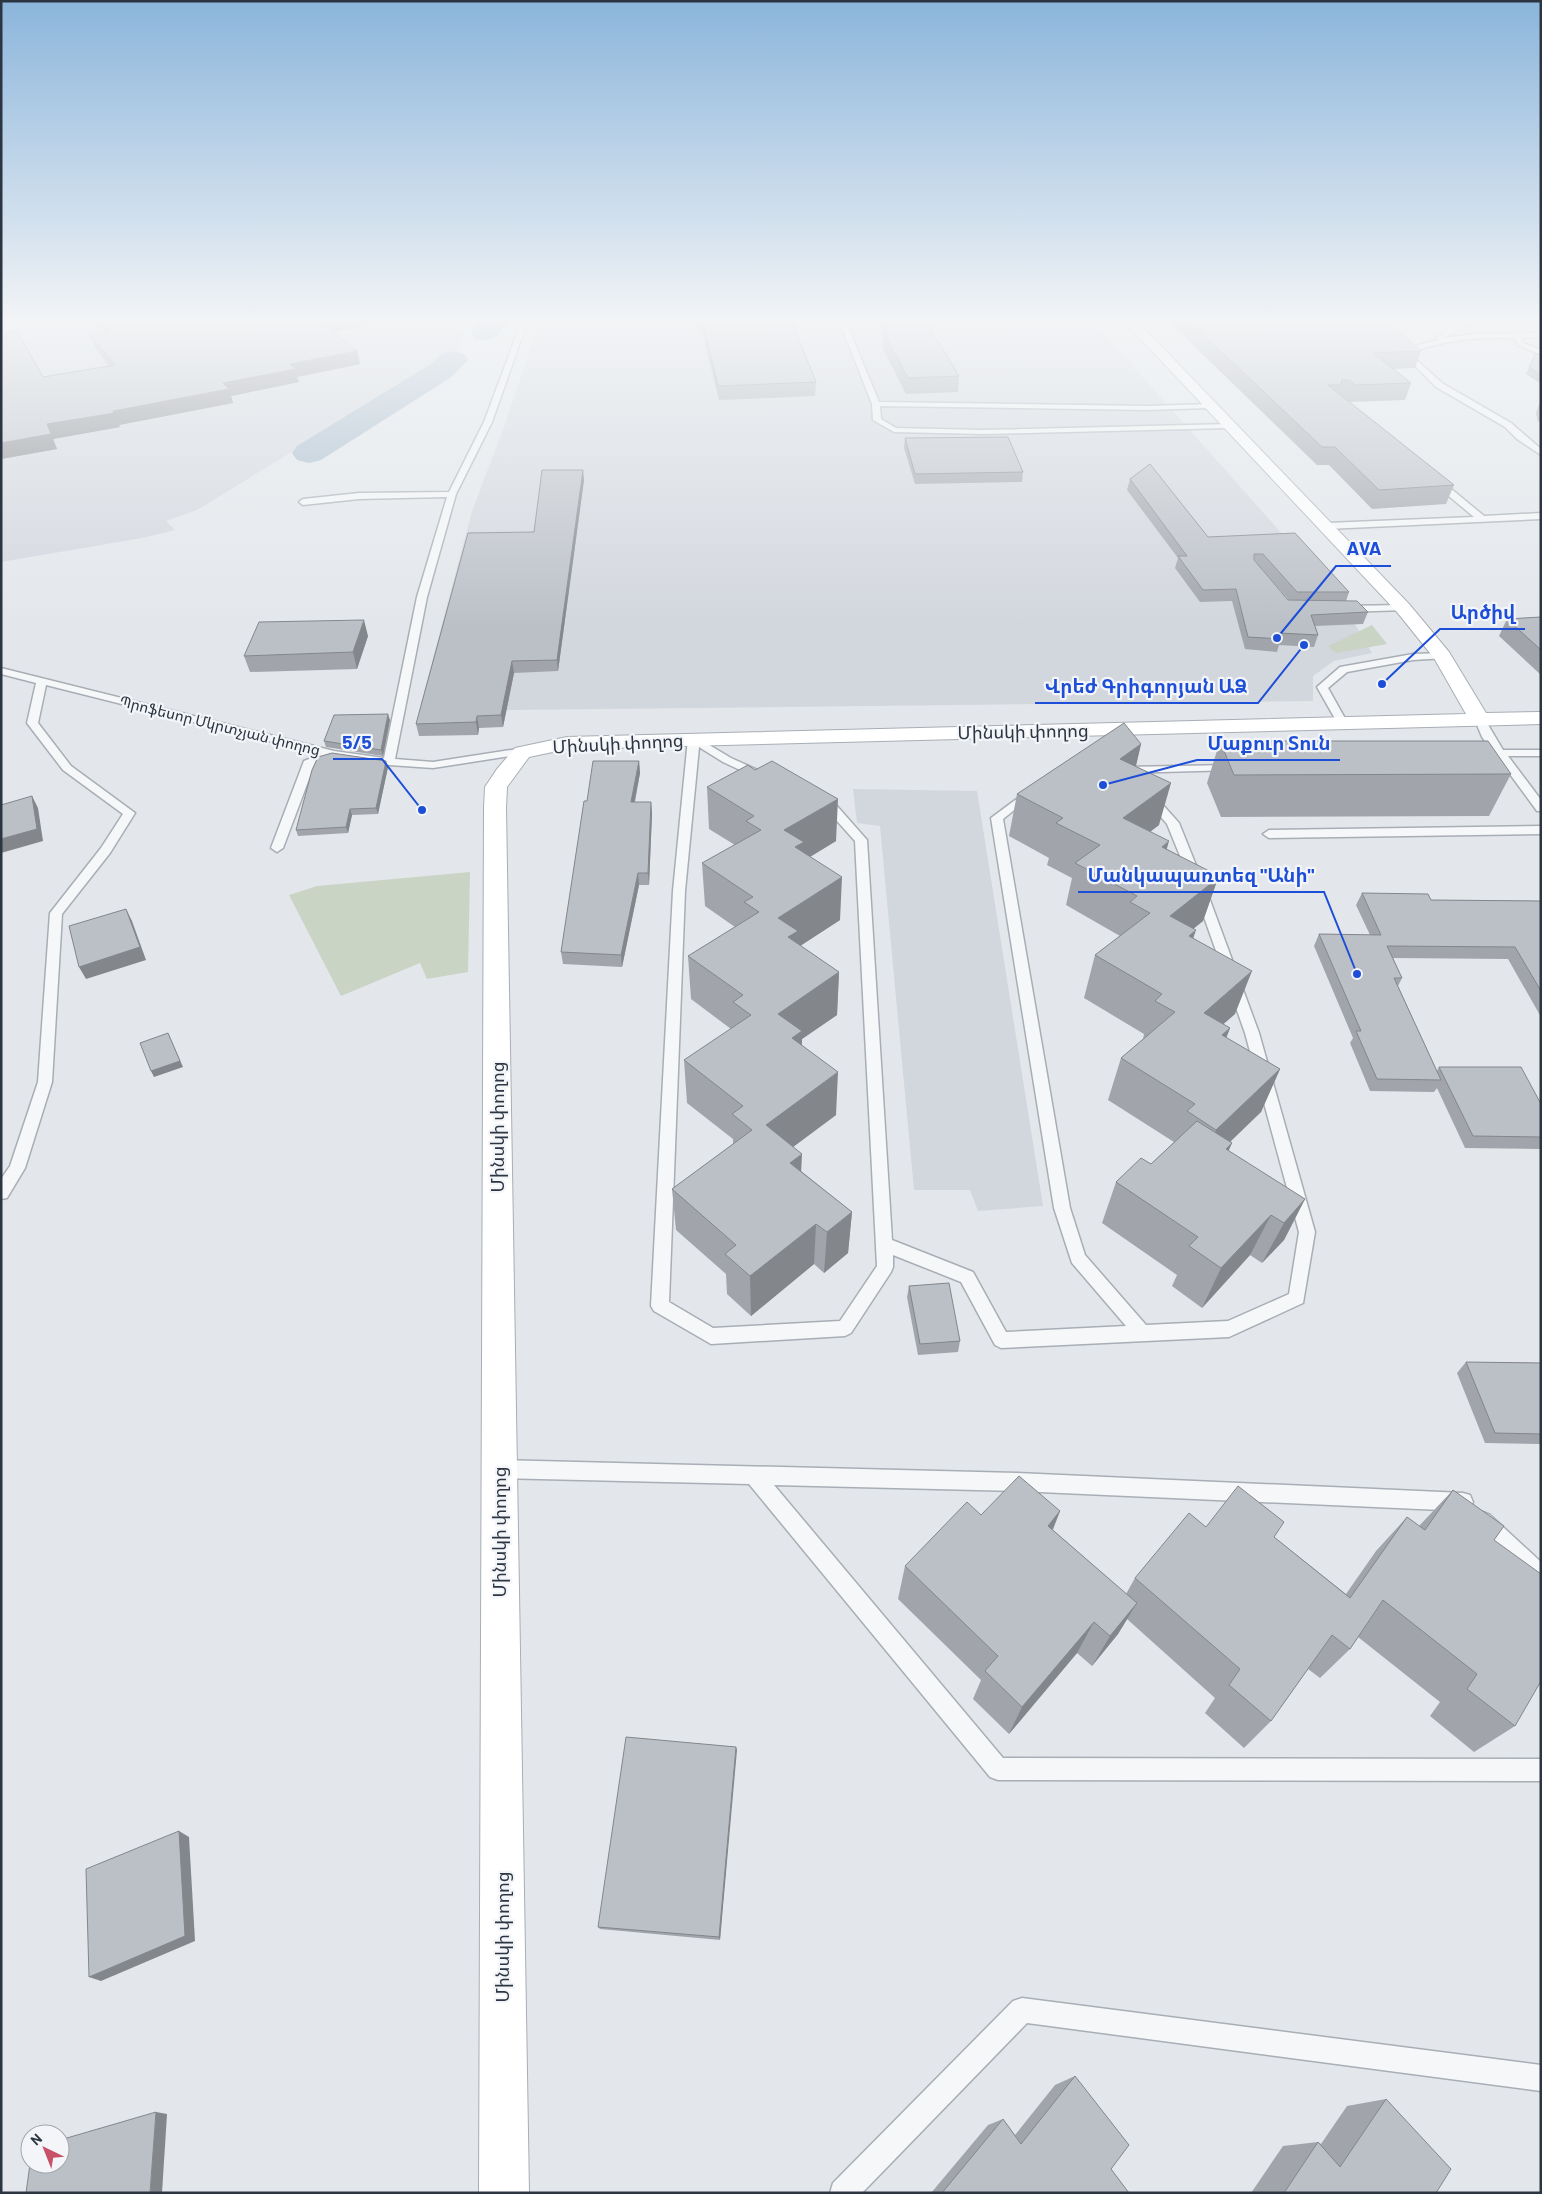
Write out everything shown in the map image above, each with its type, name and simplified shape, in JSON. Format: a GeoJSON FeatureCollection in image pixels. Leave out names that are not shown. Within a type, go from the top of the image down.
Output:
{"type":"FeatureCollection","features":[{"type":"Feature","properties":{"kind":"main road"},"geometry":{"type":"LineString","coordinates":[[1226,422],[1327,526],[1403,608],[1442,656],[1480,720]]}},
{"type":"Feature","properties":{"kind":"main road","name":"Մինսկի փողոց"},"geometry":{"type":"LineString","coordinates":[[504,2193],[498,1469],[496,787],[504,773],[522,752],[567,743],[694,739],[1113,750],[1342,722],[1541,718]]}},
{"type":"Feature","properties":{"kind":"lane"},"geometry":{"type":"LineString","coordinates":[[390,762],[422,598],[452,494],[488,422]]}},
{"type":"Feature","properties":{"kind":"lane"},"geometry":{"type":"LineString","coordinates":[[881,422],[894,430],[1021,431],[1230,426]]}},
{"type":"Feature","properties":{"kind":"lane"},"geometry":{"type":"LineString","coordinates":[[1503,422],[1520,438],[1541,452]]}},
{"type":"Feature","properties":{"kind":"lane"},"geometry":{"type":"LineString","coordinates":[[1430,476],[1482,519]]}},
{"type":"Feature","properties":{"kind":"lane"},"geometry":{"type":"LineString","coordinates":[[302,502],[359,496],[452,494]]}},
{"type":"Feature","properties":{"kind":"lane"},"geometry":{"type":"LineString","coordinates":[[1327,526],[1541,516]]}},
{"type":"Feature","properties":{"kind":"lane"},"geometry":{"type":"LineString","coordinates":[[1330,609],[1403,608]]}},
{"type":"Feature","properties":{"kind":"lane"},"geometry":{"type":"LineString","coordinates":[[1342,722],[1322,687],[1344,670],[1413,657],[1442,656]]}},
{"type":"Feature","properties":{"kind":"lane","name":"Պրոֆեսոր Մկրտչյան փողոց"},"geometry":{"type":"LineString","coordinates":[[1,671],[334,754],[390,762],[433,765],[530,750]]}},
{"type":"Feature","properties":{"kind":"lane"},"geometry":{"type":"LineString","coordinates":[[1,1193],[17,1168],[44,1082],[56,913],[106,850],[129,813],[67,768],[32,723],[42,680]]}},
{"type":"Feature","properties":{"kind":"lane"},"geometry":{"type":"LineString","coordinates":[[1480,720],[1488,737],[1541,808]]}},
{"type":"Feature","properties":{"kind":"lane"},"geometry":{"type":"LineString","coordinates":[[694,739],[727,760],[834,809],[861,840],[885,1267],[844,1328],[711,1336],[660,1306],[679,891],[694,739]]}},
{"type":"Feature","properties":{"kind":"lane"},"geometry":{"type":"LineString","coordinates":[[1113,750],[1243,767]]}},
{"type":"Feature","properties":{"kind":"lane"},"geometry":{"type":"LineString","coordinates":[[884,1244],[967,1277],[1001,1340],[1229,1329],[1297,1298],[1307,1232],[1252,1033],[1204,900],[1172,823],[1113,750]]}},
{"type":"Feature","properties":{"kind":"lane"},"geometry":{"type":"LineString","coordinates":[[1500,753],[1541,753]]}},
{"type":"Feature","properties":{"kind":"lane"},"geometry":{"type":"LineString","coordinates":[[277,848],[310,761],[334,754]]}},
{"type":"Feature","properties":{"kind":"lane"},"geometry":{"type":"LineString","coordinates":[[1468,763],[1507,763]]}},
{"type":"Feature","properties":{"kind":"lane"},"geometry":{"type":"LineString","coordinates":[[1042,782],[997,818],[1062,1208],[1078,1258],[1142,1333]]}},
{"type":"Feature","properties":{"kind":"lane"},"geometry":{"type":"LineString","coordinates":[[1269,834],[1541,830]]}},
{"type":"Feature","properties":{"kind":"lane"},"geometry":{"type":"LineString","coordinates":[[498,1469],[1017,1482],[1462,1501],[1541,1576]]}},
{"type":"Feature","properties":{"kind":"lane"},"geometry":{"type":"LineString","coordinates":[[754,1476],[998,1768],[1541,1770]]}},
{"type":"Feature","properties":{"kind":"lane"},"geometry":{"type":"LineString","coordinates":[[843,2193],[1022,2010],[1541,2078]]}},
{"type":"Feature","properties":{"kind":"shaded area"},"geometry":{"type":"Polygon","coordinates":[[[1,422],[340,422],[197,510],[166,521],[175,530],[142,538],[1,562],[1,422]]]}},
{"type":"Feature","properties":{"kind":"shaded area"},"geometry":{"type":"Polygon","coordinates":[[[506,422],[1183,422],[1340,599],[1372,653],[1334,661],[1313,676],[1313,701],[419,711],[472,511],[506,422]]]}},
{"type":"Feature","properties":{"kind":"shaded area"},"geometry":{"type":"Polygon","coordinates":[[[853,789],[977,791],[1043,1206],[978,1211],[970,1190],[914,1190],[880,826],[857,823],[853,789]]]}},
{"type":"Feature","properties":{"kind":"green space"},"geometry":{"type":"Polygon","coordinates":[[[1372,625],[1387,644],[1336,653],[1328,646],[1372,625]]]}},
{"type":"Feature","properties":{"kind":"green space"},"geometry":{"type":"Polygon","coordinates":[[[470,872],[468,972],[427,979],[420,963],[341,996],[289,895],[317,886],[470,872]]]}},
{"type":"Feature","properties":{"kind":"building"},"geometry":{"type":"Polygon","coordinates":[[[1,422],[57,422],[47,424],[51,434],[1,443],[1,422]]]}},
{"type":"Feature","properties":{"kind":"building"},"geometry":{"type":"Polygon","coordinates":[[[1296,422],[1375,422],[1454,485],[1379,490],[1335,447],[1322,447],[1296,422]]]}},
{"type":"Feature","properties":{"kind":"building"},"geometry":{"type":"Polygon","coordinates":[[[1008,437],[1023,472],[915,474],[905,438],[1008,437]]]}},
{"type":"Feature","properties":{"kind":"building"},"geometry":{"type":"Polygon","coordinates":[[[1150,464],[1208,537],[1295,533],[1349,592],[1297,592],[1263,554],[1254,554],[1254,560],[1288,600],[1357,601],[1368,612],[1311,615],[1318,635],[1279,633],[1281,639],[1248,637],[1236,589],[1203,590],[1178,556],[1187,556],[1130,479],[1150,464]]]}},
{"type":"Feature","properties":{"kind":"building"},"geometry":{"type":"Polygon","coordinates":[[[542,470],[583,470],[557,660],[512,661],[501,715],[477,716],[476,722],[416,724],[468,533],[534,532],[542,470]]]}},
{"type":"Feature","properties":{"kind":"building"},"geometry":{"type":"Polygon","coordinates":[[[1541,617],[1541,650],[1507,619],[1541,617]]]}},
{"type":"Feature","properties":{"kind":"building"},"geometry":{"type":"Polygon","coordinates":[[[364,620],[353,652],[244,656],[259,622],[364,620]]]}},
{"type":"Feature","properties":{"kind":"building"},"geometry":{"type":"Polygon","coordinates":[[[388,714],[381,750],[324,741],[334,715],[388,714]]]}},
{"type":"Feature","properties":{"kind":"building"},"geometry":{"type":"Polygon","coordinates":[[[1124,723],[1141,744],[1120,759],[1171,783],[1123,818],[1169,841],[1162,847],[1217,875],[1218,878],[1170,916],[1196,930],[1189,936],[1252,971],[1204,1013],[1230,1028],[1222,1035],[1280,1069],[1216,1130],[1187,1111],[1195,1104],[1121,1058],[1175,1012],[1155,1001],[1162,994],[1095,955],[1150,913],[1130,902],[1137,896],[1075,863],[1100,845],[1056,823],[1063,818],[1017,794],[1124,723]]]}},
{"type":"Feature","properties":{"kind":"building"},"geometry":{"type":"Polygon","coordinates":[[[1220,741],[1488,741],[1511,774],[1234,775],[1220,741]]]}},
{"type":"Feature","properties":{"kind":"building"},"geometry":{"type":"Polygon","coordinates":[[[332,753],[386,761],[376,808],[350,809],[346,827],[296,830],[312,770],[318,757],[332,753]]]}},
{"type":"Feature","properties":{"kind":"building"},"geometry":{"type":"Polygon","coordinates":[[[593,761],[639,761],[631,802],[651,802],[648,873],[638,873],[621,955],[561,952],[584,801],[587,801],[593,761]]]}},
{"type":"Feature","properties":{"kind":"building"},"geometry":{"type":"Polygon","coordinates":[[[772,761],[838,799],[784,830],[804,842],[795,847],[842,877],[778,918],[798,931],[788,937],[839,972],[778,1014],[802,1031],[792,1038],[838,1072],[766,1125],[802,1154],[790,1163],[852,1212],[827,1232],[816,1224],[750,1276],[725,1254],[736,1245],[672,1189],[752,1130],[732,1114],[743,1106],[684,1060],[751,1015],[733,1002],[743,995],[688,956],[759,912],[744,902],[753,897],[702,863],[761,830],[746,821],[754,816],[707,787],[748,765],[755,770],[772,761]]]}},
{"type":"Feature","properties":{"kind":"building"},"geometry":{"type":"Polygon","coordinates":[[[32,796],[37,829],[1,839],[1,805],[32,796]]]}},
{"type":"Feature","properties":{"kind":"building"},"geometry":{"type":"Polygon","coordinates":[[[1362,893],[1428,894],[1431,900],[1541,901],[1541,991],[1515,947],[1387,946],[1402,978],[1394,978],[1441,1080],[1377,1079],[1356,1031],[1361,1031],[1319,934],[1381,935],[1362,893]]]}},
{"type":"Feature","properties":{"kind":"building"},"geometry":{"type":"Polygon","coordinates":[[[126,909],[140,947],[79,967],[69,926],[126,909]]]}},
{"type":"Feature","properties":{"kind":"building"},"geometry":{"type":"Polygon","coordinates":[[[168,1033],[180,1061],[151,1071],[140,1043],[168,1033]]]}},
{"type":"Feature","properties":{"kind":"building"},"geometry":{"type":"Polygon","coordinates":[[[1439,1067],[1521,1067],[1541,1104],[1541,1137],[1473,1136],[1439,1067]]]}},
{"type":"Feature","properties":{"kind":"building"},"geometry":{"type":"Polygon","coordinates":[[[1197,1121],[1232,1143],[1226,1149],[1305,1199],[1284,1223],[1271,1215],[1221,1268],[1189,1246],[1198,1237],[1116,1182],[1141,1158],[1151,1164],[1197,1121]]]}},
{"type":"Feature","properties":{"kind":"building"},"geometry":{"type":"Polygon","coordinates":[[[949,1283],[960,1341],[920,1344],[909,1286],[949,1283]]]}},
{"type":"Feature","properties":{"kind":"building"},"geometry":{"type":"Polygon","coordinates":[[[1466,1362],[1541,1363],[1541,1434],[1495,1433],[1466,1362]]]}},
{"type":"Feature","properties":{"kind":"building"},"geometry":{"type":"Polygon","coordinates":[[[1019,1476],[1060,1511],[1048,1526],[1137,1603],[1110,1636],[1094,1622],[1022,1707],[985,1671],[998,1656],[905,1566],[967,1502],[981,1515],[1019,1476]]]}},
{"type":"Feature","properties":{"kind":"building"},"geometry":{"type":"Polygon","coordinates":[[[1238,1486],[1284,1522],[1274,1537],[1350,1598],[1407,1517],[1425,1530],[1453,1490],[1504,1526],[1494,1540],[1541,1574],[1541,1681],[1515,1726],[1467,1689],[1477,1674],[1383,1600],[1350,1649],[1332,1635],[1271,1721],[1229,1685],[1240,1669],[1135,1578],[1189,1513],[1206,1527],[1238,1486]]]}},
{"type":"Feature","properties":{"kind":"building"},"geometry":{"type":"Polygon","coordinates":[[[626,1737],[736,1747],[719,1937],[598,1927],[626,1737]]]}},
{"type":"Feature","properties":{"kind":"building"},"geometry":{"type":"Polygon","coordinates":[[[179,1831],[185,1936],[89,1977],[86,1869],[179,1831]]]}},
{"type":"Feature","properties":{"kind":"building"},"geometry":{"type":"Polygon","coordinates":[[[1075,2076],[1129,2145],[1111,2169],[1129,2193],[942,2193],[1003,2119],[1021,2144],[1075,2076]]]}},
{"type":"Feature","properties":{"kind":"building"},"geometry":{"type":"Polygon","coordinates":[[[1386,2099],[1451,2169],[1436,2193],[1284,2193],[1318,2142],[1340,2167],[1386,2099]]]}},
{"type":"Feature","properties":{"kind":"building"},"geometry":{"type":"Polygon","coordinates":[[[156,2112],[150,2193],[26,2193],[29,2174],[70,2174],[70,2137],[156,2112]]]}},
{"type":"Feature","properties":{"kind":"waterway"},"geometry":{"type":"LineString","coordinates":[[309,453],[358,422]]}},
{"type":"Feature","properties":{"kind":"place","name":"AVA"},"geometry":{"type":"Point","coordinates":[1277,638]}},
{"type":"Feature","properties":{"kind":"place","name":"Վրեժ Գրիգորյան ԱՁ"},"geometry":{"type":"Point","coordinates":[1304,645]}},
{"type":"Feature","properties":{"kind":"place","name":"Արծիվ"},"geometry":{"type":"Point","coordinates":[1382,684]}},
{"type":"Feature","properties":{"kind":"place","name":"Մաքուր Տուն"},"geometry":{"type":"Point","coordinates":[1103,785]}},
{"type":"Feature","properties":{"kind":"place","name":"5/5"},"geometry":{"type":"Point","coordinates":[422,810]}},
{"type":"Feature","properties":{"kind":"place","name":"Մանկապառտեզ \"Անի\""},"geometry":{"type":"Point","coordinates":[1357,974]}}]}
